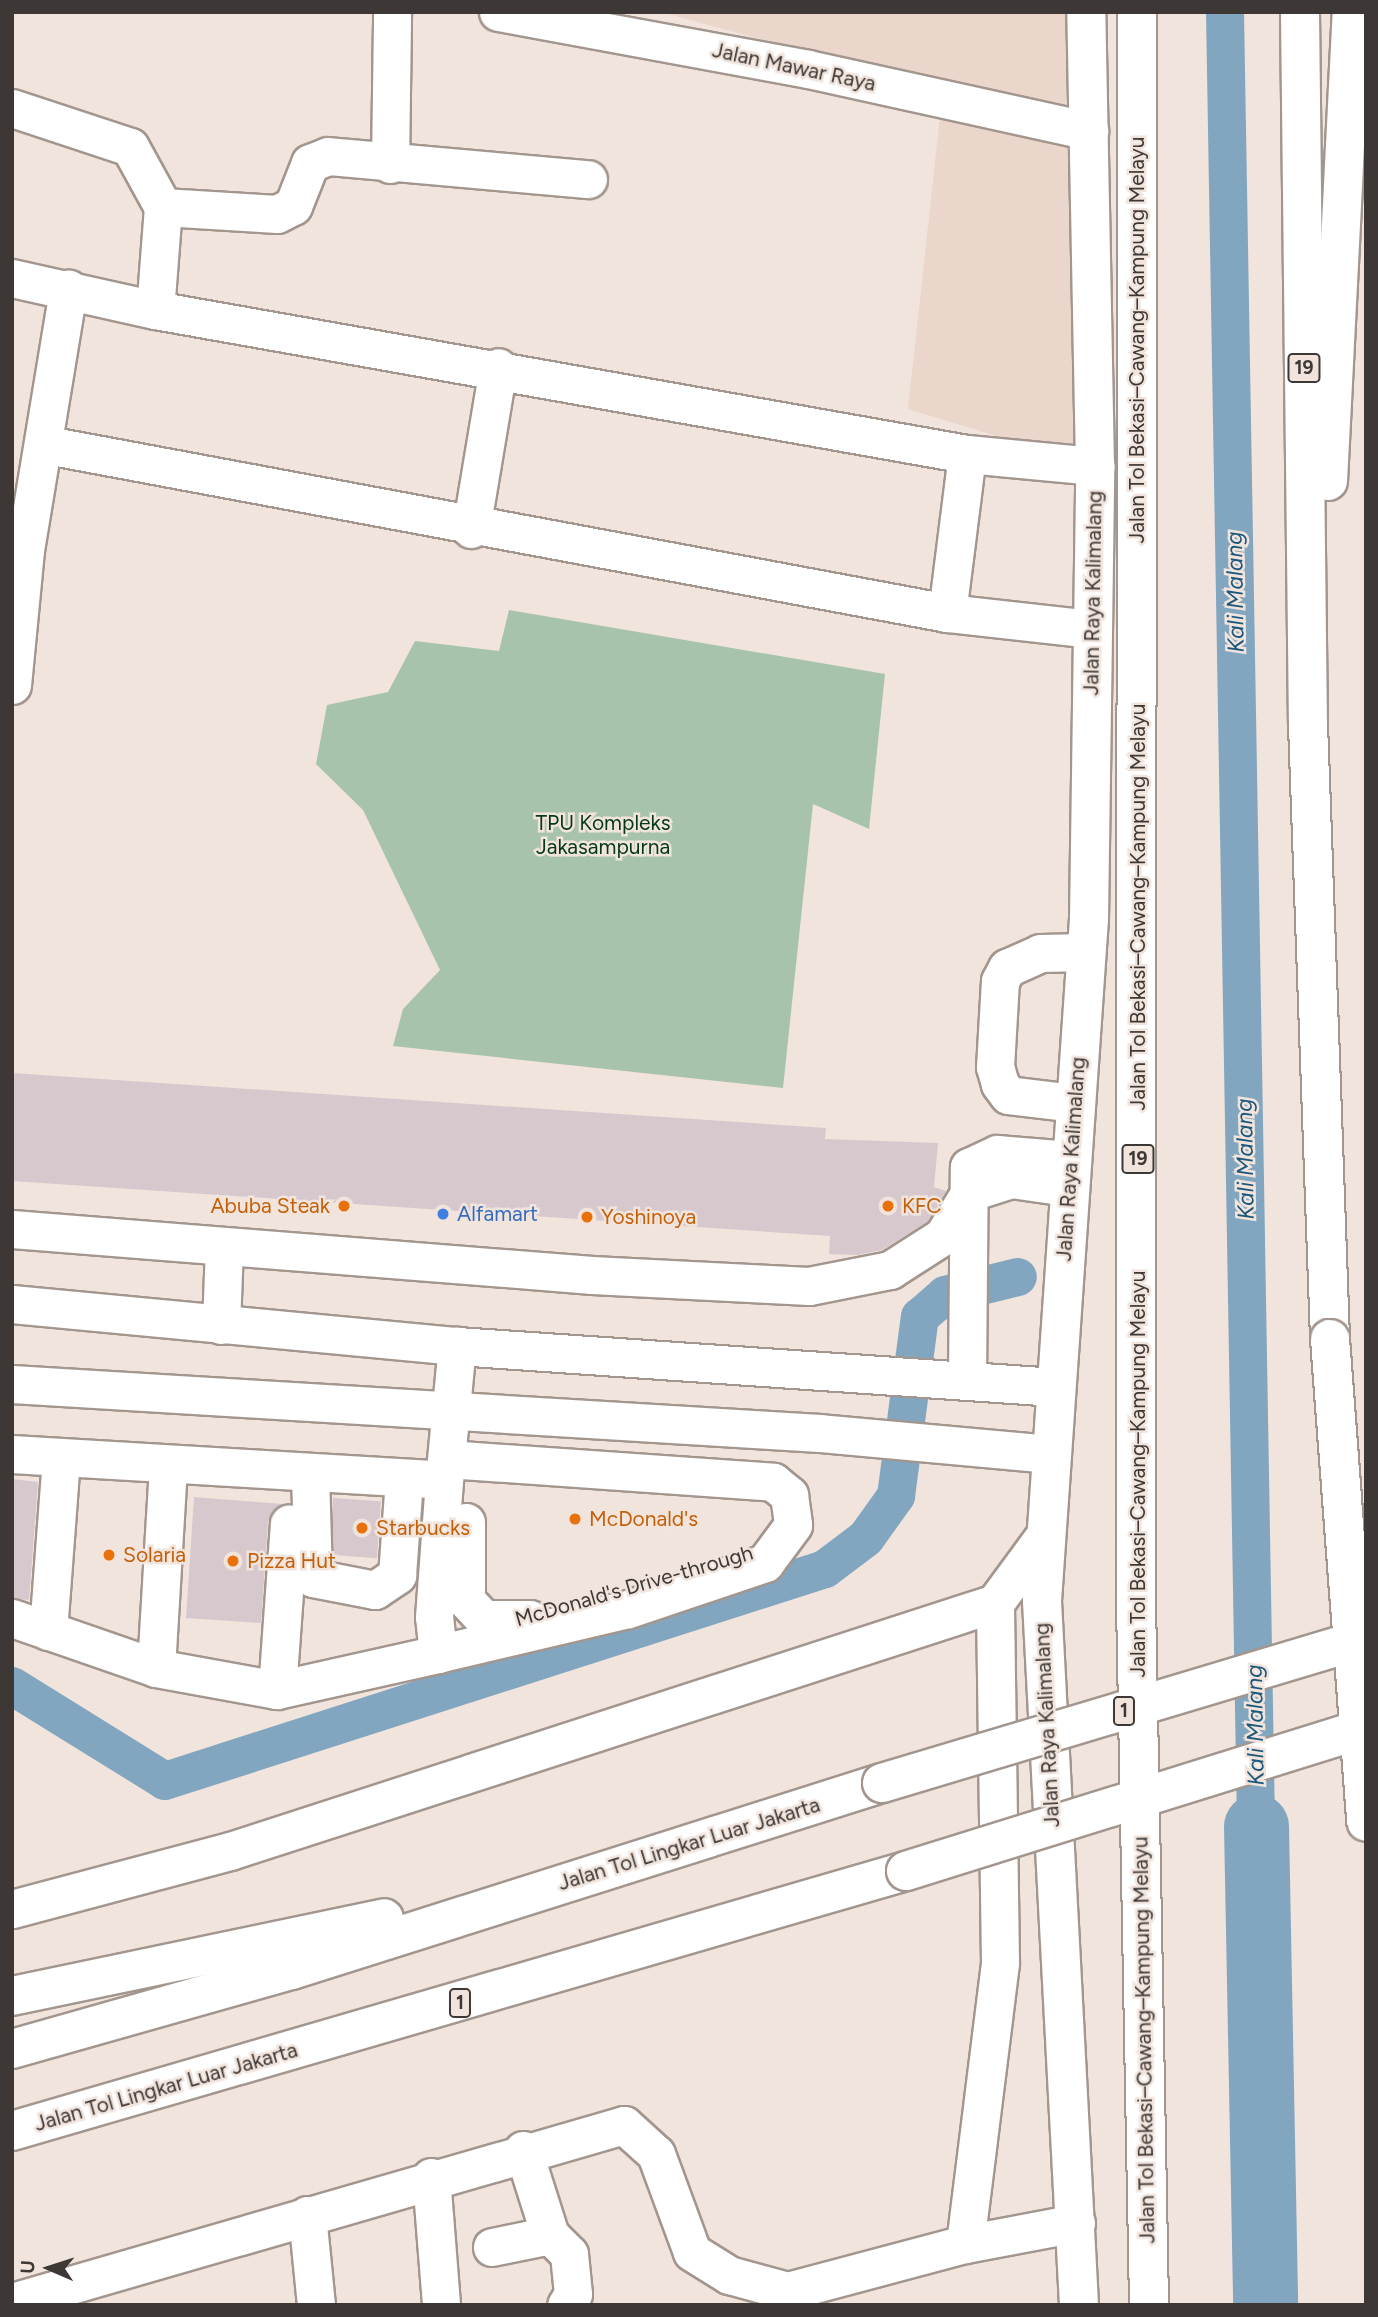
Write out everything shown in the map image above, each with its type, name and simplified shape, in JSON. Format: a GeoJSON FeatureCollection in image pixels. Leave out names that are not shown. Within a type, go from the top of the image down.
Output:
{"type":"FeatureCollection","features":[{"type":"Feature","properties":{"kind":"main road","name":"Jalan Raya Kalimalang"},"geometry":{"type":"LineString","coordinates":[[1079,2305],[1044,1672],[1045,1535],[1086,952],[1095,466],[1086,12]]}},
{"type":"Feature","properties":{"kind":"main road","name":"Jalan Tol Bekasi–Cawang–Kampung Melayu"},"geometry":{"type":"LineString","coordinates":[[1137,12],[1136,1602],[1149,2305]]}},
{"type":"Feature","properties":{"kind":"main road","name":"19"},"geometry":{"type":"LineString","coordinates":[[1300,12],[1308,724],[1330,1339],[1366,1822]]}},
{"type":"Feature","properties":{"kind":"main road"},"geometry":{"type":"LineString","coordinates":[[1308,724],[1339,345],[1352,12]]}},
{"type":"Feature","properties":{"kind":"main road","name":"Jalan Tol Lingkar Luar Jakarta"},"geometry":{"type":"LineString","coordinates":[[12,2049],[292,1970],[882,1783],[1366,1638]]}},
{"type":"Feature","properties":{"kind":"main road","name":"Jalan Tol Lingkar Luar Jakarta"},"geometry":{"type":"LineString","coordinates":[[12,2131],[906,1871],[1366,1728]]}},
{"type":"Feature","properties":{"kind":"main road"},"geometry":{"type":"LineString","coordinates":[[12,1996],[594,1873]]}},
{"type":"Feature","properties":{"kind":"street"},"geometry":{"type":"LineString","coordinates":[[390,164],[392,12]]}},
{"type":"Feature","properties":{"kind":"street","name":"Jalan Mawar Raya"},"geometry":{"type":"LineString","coordinates":[[498,12],[808,69],[1088,131]]}},
{"type":"Feature","properties":{"kind":"street"},"geometry":{"type":"LineString","coordinates":[[12,107],[125,141],[163,206],[155,310]]}},
{"type":"Feature","properties":{"kind":"street"},"geometry":{"type":"LineString","coordinates":[[163,206],[277,214],[293,206],[318,158],[588,179]]}},
{"type":"Feature","properties":{"kind":"street"},"geometry":{"type":"LineString","coordinates":[[12,278],[155,310],[498,367],[967,454],[1095,466]]}},
{"type":"Feature","properties":{"kind":"street"},"geometry":{"type":"LineString","coordinates":[[12,685],[19,549],[47,445],[68,289]]}},
{"type":"Feature","properties":{"kind":"street"},"geometry":{"type":"LineString","coordinates":[[471,529],[498,367]]}},
{"type":"Feature","properties":{"kind":"street"},"geometry":{"type":"LineString","coordinates":[[47,445],[471,529],[947,613],[1092,629]]}},
{"type":"Feature","properties":{"kind":"street"},"geometry":{"type":"LineString","coordinates":[[947,613],[967,454]]}},
{"type":"Feature","properties":{"kind":"street"},"geometry":{"type":"LineString","coordinates":[[1074,1103],[1008,1095],[1000,1084],[995,1067],[1000,981],[1007,968],[1040,953],[1086,952]]}},
{"type":"Feature","properties":{"kind":"street"},"geometry":{"type":"LineString","coordinates":[[12,1229],[224,1248],[810,1286],[890,1270],[943,1236],[970,1192],[1011,1180],[1069,1173]]}},
{"type":"Feature","properties":{"kind":"street"},"geometry":{"type":"LineString","coordinates":[[963,1370],[970,1192]]}},
{"type":"Feature","properties":{"kind":"street"},"geometry":{"type":"LineString","coordinates":[[221,1325],[224,1248]]}},
{"type":"Feature","properties":{"kind":"street"},"geometry":{"type":"LineString","coordinates":[[12,1304],[457,1346],[876,1373],[963,1370],[1055,1387]]}},
{"type":"Feature","properties":{"kind":"street"},"geometry":{"type":"LineString","coordinates":[[438,1654],[434,1617],[454,1467],[451,1413],[457,1346]]}},
{"type":"Feature","properties":{"kind":"street"},"geometry":{"type":"LineString","coordinates":[[12,1384],[451,1413],[863,1436],[948,1442],[1051,1454]]}},
{"type":"Feature","properties":{"kind":"street"},"geometry":{"type":"LineString","coordinates":[[12,1454],[167,1468],[404,1479],[454,1467],[773,1482],[789,1495],[793,1525],[765,1563],[628,1609],[277,1690],[156,1668],[12,1618]]}},
{"type":"Feature","properties":{"kind":"street"},"geometry":{"type":"LineString","coordinates":[[48,1631],[61,1459]]}},
{"type":"Feature","properties":{"kind":"street","name":"McDonald's Drive-through"},"geometry":{"type":"LineString","coordinates":[[454,1467],[466,1600],[495,1622],[536,1618],[782,1542]]}},
{"type":"Feature","properties":{"kind":"street"},"geometry":{"type":"LineString","coordinates":[[156,1668],[167,1468]]}},
{"type":"Feature","properties":{"kind":"street"},"geometry":{"type":"LineString","coordinates":[[302,1474],[313,1578],[375,1590],[397,1575],[404,1479]]}},
{"type":"Feature","properties":{"kind":"street"},"geometry":{"type":"LineString","coordinates":[[277,1690],[302,1474]]}},
{"type":"Feature","properties":{"kind":"street"},"geometry":{"type":"LineString","coordinates":[[12,1909],[230,1851],[995,1603],[1045,1535]]}},
{"type":"Feature","properties":{"kind":"street"},"geometry":{"type":"LineString","coordinates":[[965,2244],[1000,1963],[995,1603]]}},
{"type":"Feature","properties":{"kind":"street"},"geometry":{"type":"LineString","coordinates":[[12,2302],[523,2150],[624,2125],[656,2154],[692,2252],[729,2275],[788,2291],[965,2244],[1076,2223]]}},
{"type":"Feature","properties":{"kind":"street"},"geometry":{"type":"LineString","coordinates":[[523,2150],[550,2235],[569,2254],[573,2294],[566,2305]]}},
{"type":"Feature","properties":{"kind":"street"},"geometry":{"type":"LineString","coordinates":[[425,2179],[431,2305]]}},
{"type":"Feature","properties":{"kind":"street"},"geometry":{"type":"LineString","coordinates":[[425,2179],[441,2305]]}},
{"type":"Feature","properties":{"kind":"street"},"geometry":{"type":"LineString","coordinates":[[307,2215],[316,2305]]}},
{"type":"Feature","properties":{"kind":"street"},"geometry":{"type":"LineString","coordinates":[[492,2247],[550,2235]]}},
{"type":"Feature","properties":{"kind":"shaded area"},"geometry":{"type":"Polygon","coordinates":[[[661,12],[1086,12],[1095,466],[908,409],[943,89],[661,12]]]}},
{"type":"Feature","properties":{"kind":"green space","name":"TPU Kompleks Jakasampurna"},"geometry":{"type":"Polygon","coordinates":[[[509,610],[885,674],[869,829],[813,804],[783,1088],[393,1046],[403,1009],[440,970],[363,810],[316,764],[327,705],[388,692],[415,641],[499,651],[509,610]]]}},
{"type":"Feature","properties":{"kind":"building"},"geometry":{"type":"Polygon","coordinates":[[[12,1073],[826,1128],[825,1139],[938,1143],[934,1187],[946,1191],[928,1221],[882,1250],[857,1255],[829,1254],[830,1236],[12,1181],[12,1073]]]}},
{"type":"Feature","properties":{"kind":"building"},"geometry":{"type":"Polygon","coordinates":[[[12,1479],[38,1482],[29,1600],[12,1598],[12,1479]]]}},
{"type":"Feature","properties":{"kind":"building","name":"Pizza Hut"},"geometry":{"type":"Polygon","coordinates":[[[194,1497],[282,1504],[268,1522],[261,1623],[186,1618],[194,1497]]]}},
{"type":"Feature","properties":{"kind":"building","name":"Starbucks"},"geometry":{"type":"Polygon","coordinates":[[[333,1498],[381,1501],[377,1558],[329,1555],[333,1498]]]}},
{"type":"Feature","properties":{"kind":"waterway","name":"Kali Malang"},"geometry":{"type":"LineString","coordinates":[[1225,12],[1256,1826]]}},
{"type":"Feature","properties":{"kind":"waterway"},"geometry":{"type":"LineString","coordinates":[[12,1686],[165,1781],[825,1569],[866,1538],[896,1496],[920,1317],[945,1295],[1018,1277]]}},
{"type":"Feature","properties":{"kind":"waterway","name":"Kali Malang"},"geometry":{"type":"LineString","coordinates":[[1256,1826],[1265,2305]]}},
{"type":"Feature","properties":{"kind":"place","name":"Abuba Steak"},"geometry":{"type":"Point","coordinates":[344,1206]}},
{"type":"Feature","properties":{"kind":"place","name":"KFC"},"geometry":{"type":"Point","coordinates":[888,1206]}},
{"type":"Feature","properties":{"kind":"place","name":"Alfamart"},"geometry":{"type":"Point","coordinates":[443,1214]}},
{"type":"Feature","properties":{"kind":"place","name":"Yoshinoya"},"geometry":{"type":"Point","coordinates":[587,1217]}},
{"type":"Feature","properties":{"kind":"place","name":"McDonald's"},"geometry":{"type":"Point","coordinates":[575,1519]}},
{"type":"Feature","properties":{"kind":"place","name":"Starbucks"},"geometry":{"type":"Point","coordinates":[362,1528]}},
{"type":"Feature","properties":{"kind":"place","name":"Solaria"},"geometry":{"type":"Point","coordinates":[109,1555]}},
{"type":"Feature","properties":{"kind":"place","name":"Pizza Hut"},"geometry":{"type":"Point","coordinates":[233,1561]}}]}
